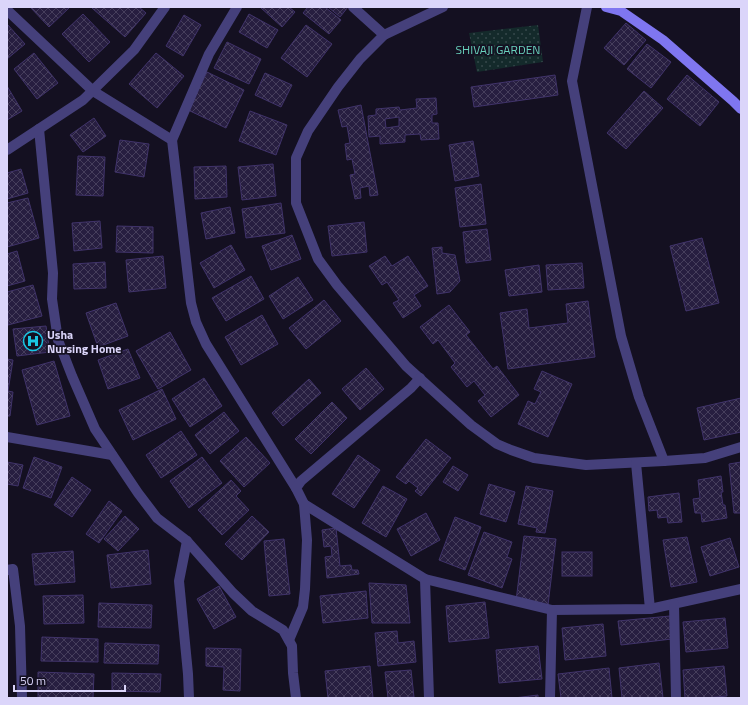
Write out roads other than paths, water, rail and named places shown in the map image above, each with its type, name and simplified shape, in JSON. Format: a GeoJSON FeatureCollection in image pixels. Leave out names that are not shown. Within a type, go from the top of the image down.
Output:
{"type":"FeatureCollection","features":[{"type":"Feature","properties":{"kind":"main road"},"geometry":{"type":"LineString","coordinates":[[606,7],[620,11],[663,40],[741,110]]}},
{"type":"Feature","properties":{"kind":"street"},"geometry":{"type":"LineString","coordinates":[[7,150],[83,100],[93,91],[134,50],[164,7]]}},
{"type":"Feature","properties":{"kind":"street"},"geometry":{"type":"LineString","coordinates":[[237,7],[210,54],[172,140],[191,303],[196,322],[206,344],[296,488],[304,504],[307,540],[304,601],[303,607],[289,640]]}},
{"type":"Feature","properties":{"kind":"street"},"geometry":{"type":"LineString","coordinates":[[353,7],[384,35]]}},
{"type":"Feature","properties":{"kind":"street"},"geometry":{"type":"LineString","coordinates":[[443,7],[384,35],[360,59],[338,87],[308,131],[296,158],[296,202],[318,259],[337,285],[406,366],[471,425],[497,444],[534,458],[586,464],[705,458],[741,446]]}},
{"type":"Feature","properties":{"kind":"street"},"geometry":{"type":"LineString","coordinates":[[587,7],[572,81],[622,336],[639,397],[664,461]]}},
{"type":"Feature","properties":{"kind":"street"},"geometry":{"type":"LineString","coordinates":[[7,10],[93,91],[172,140]]}},
{"type":"Feature","properties":{"kind":"street"},"geometry":{"type":"LineString","coordinates":[[39,130],[53,273],[52,299],[58,340],[95,429],[138,493],[157,518],[187,541],[233,593],[252,611],[284,630],[292,646],[296,698]]}},
{"type":"Feature","properties":{"kind":"street"},"geometry":{"type":"LineString","coordinates":[[296,488],[301,481],[411,388],[420,378]]}},
{"type":"Feature","properties":{"kind":"street"},"geometry":{"type":"LineString","coordinates":[[7,437],[112,455]]}},
{"type":"Feature","properties":{"kind":"street"},"geometry":{"type":"LineString","coordinates":[[636,462],[650,609]]}},
{"type":"Feature","properties":{"kind":"street"},"geometry":{"type":"LineString","coordinates":[[304,504],[425,579],[552,610],[650,609],[741,589]]}},
{"type":"Feature","properties":{"kind":"street"},"geometry":{"type":"LineString","coordinates":[[187,541],[179,582],[188,674],[188,698]]}},
{"type":"Feature","properties":{"kind":"street"},"geometry":{"type":"LineString","coordinates":[[7,570],[13,569],[19,612],[22,698]]}},
{"type":"Feature","properties":{"kind":"street"},"geometry":{"type":"LineString","coordinates":[[425,579],[429,698]]}},
{"type":"Feature","properties":{"kind":"street"},"geometry":{"type":"LineString","coordinates":[[674,604],[676,698]]}},
{"type":"Feature","properties":{"kind":"street"},"geometry":{"type":"LineString","coordinates":[[550,698],[552,610]]}},
{"type":"Feature","properties":{"kind":"place","name":"Usha Nursing Home"},"geometry":{"type":"Point","coordinates":[33,341]}},
{"type":"Feature","properties":{"kind":"park label","name":"SHIVAJI GARDEN"},"geometry":{"type":"Point","coordinates":[498,49]}}]}
